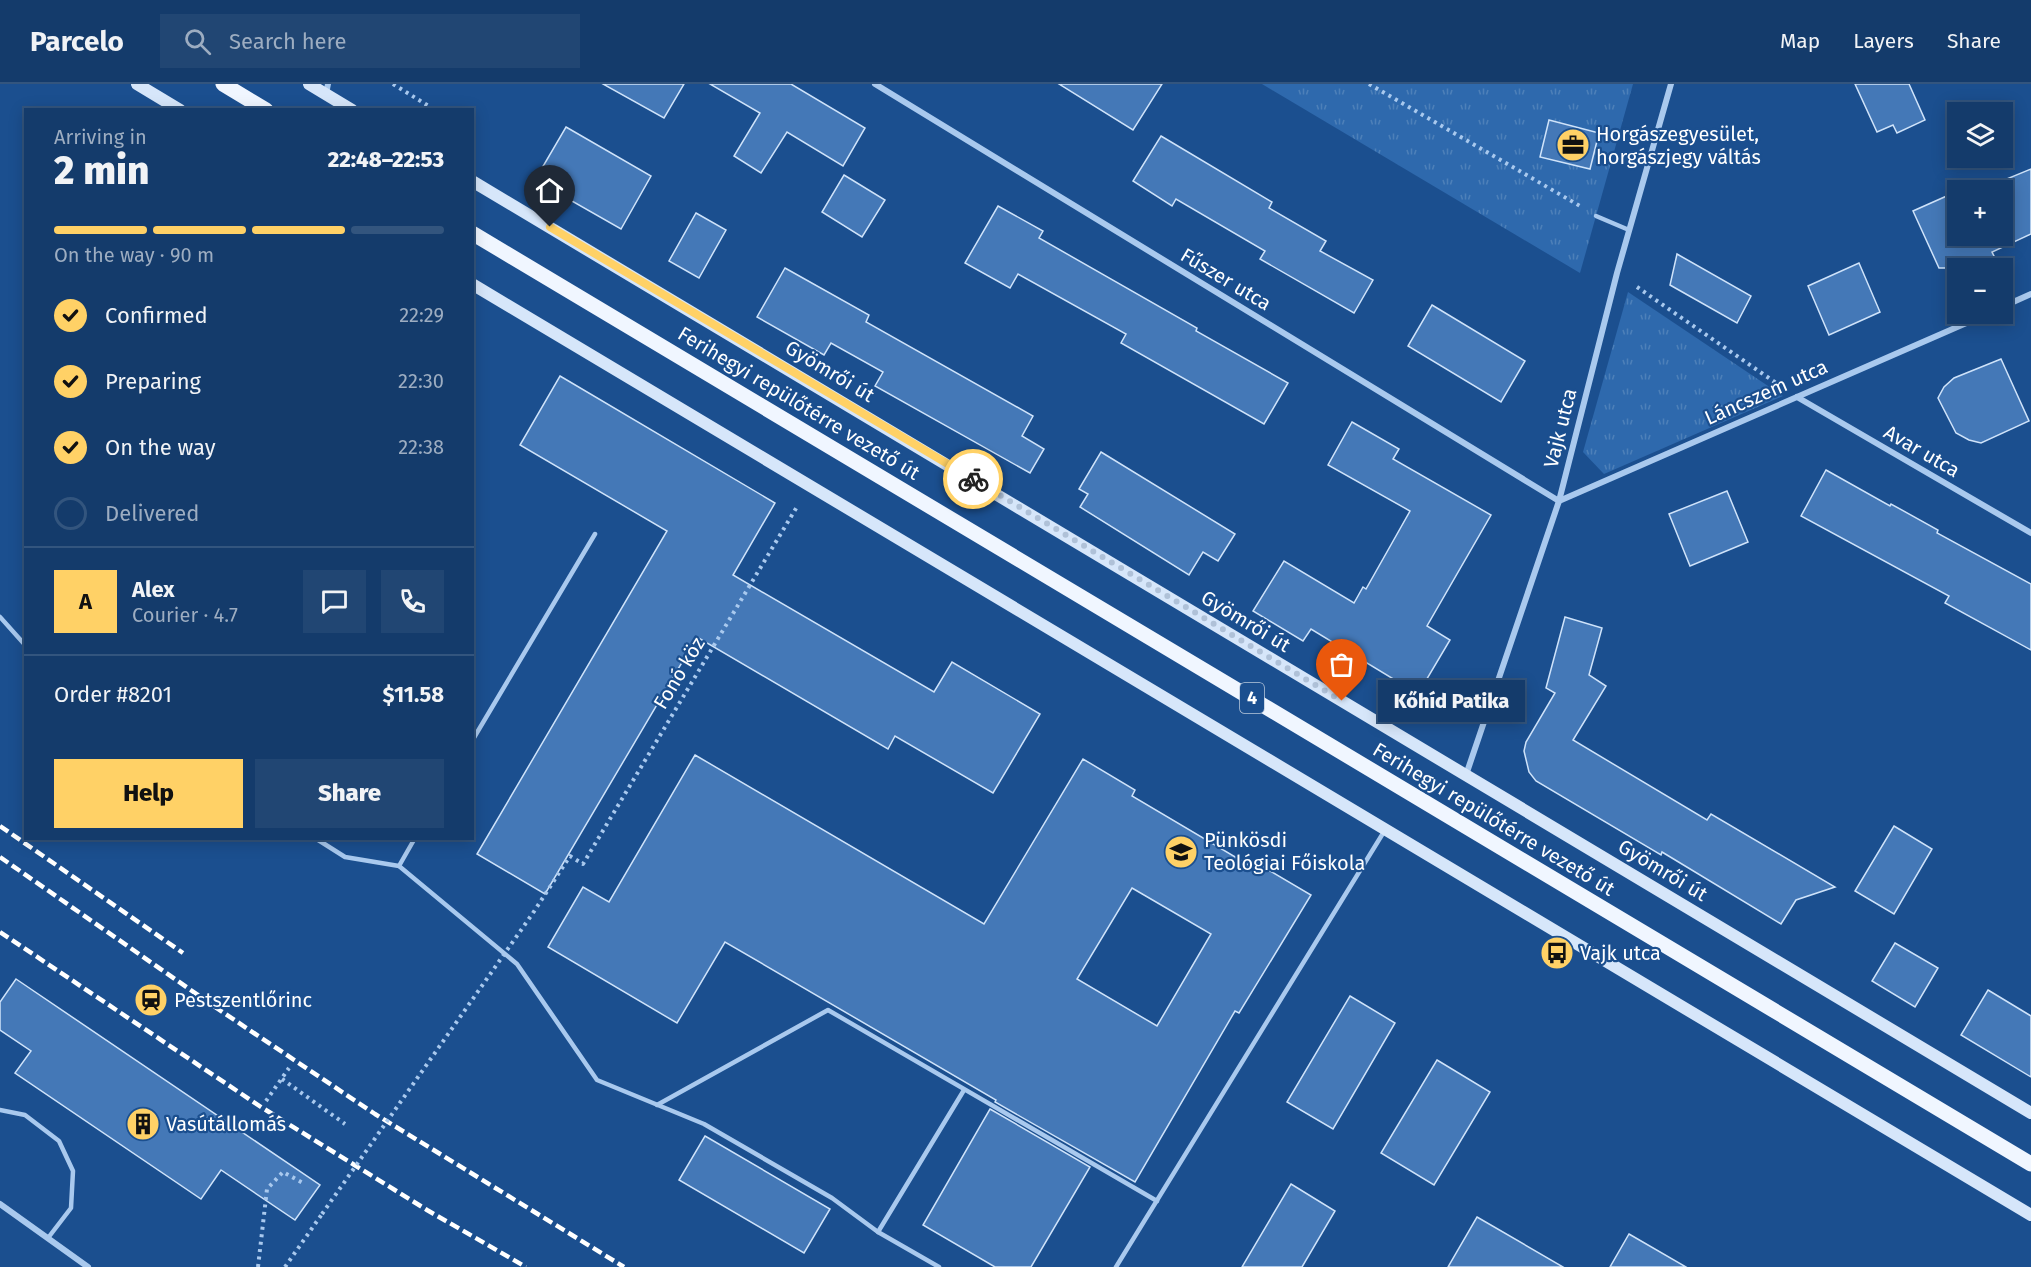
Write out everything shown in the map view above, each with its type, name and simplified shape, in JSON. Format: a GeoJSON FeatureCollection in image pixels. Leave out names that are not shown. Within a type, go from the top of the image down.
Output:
{"type":"FeatureCollection","features":[{"type":"Feature","properties":{"kind":"main road"},"geometry":{"type":"LineString","coordinates":[[223,84],[263,108]]}},
{"type":"Feature","properties":{"kind":"main road","name":"Ferihegyi repülőtérre vezető út"},"geometry":{"type":"LineString","coordinates":[[474,234],[2031,1164]]}},
{"type":"Feature","properties":{"kind":"street"},"geometry":{"type":"LineString","coordinates":[[137,84],[177,108]]}},
{"type":"Feature","properties":{"kind":"street"},"geometry":{"type":"LineString","coordinates":[[309,84],[327,89],[350,108]]}},
{"type":"Feature","properties":{"kind":"street","name":"Fűszer utca"},"geometry":{"type":"LineString","coordinates":[[875,84],[1559,501]]}},
{"type":"Feature","properties":{"kind":"street","name":"Vajk utca"},"geometry":{"type":"LineString","coordinates":[[1466,775],[1559,501],[1617,273],[1671,84]]}},
{"type":"Feature","properties":{"kind":"street","name":"Gyömrői út"},"geometry":{"type":"LineString","coordinates":[[474,182],[2031,1113]]}},
{"type":"Feature","properties":{"kind":"street"},"geometry":{"type":"LineString","coordinates":[[474,285],[2031,1215]]}},
{"type":"Feature","properties":{"kind":"street"},"geometry":{"type":"LineString","coordinates":[[2013,302],[2031,294]]}},
{"type":"Feature","properties":{"kind":"street","name":"Láncszem utca"},"geometry":{"type":"LineString","coordinates":[[1559,501],[1964,324]]}},
{"type":"Feature","properties":{"kind":"street","name":"Avar utca"},"geometry":{"type":"LineString","coordinates":[[1797,397],[2031,533]]}},
{"type":"Feature","properties":{"kind":"street"},"geometry":{"type":"LineString","coordinates":[[0,1204],[88,1267]]}},
{"type":"Feature","properties":{"kind":"lane"},"geometry":{"type":"LineString","coordinates":[[1596,216],[1629,230]]}},
{"type":"Feature","properties":{"kind":"lane"},"geometry":{"type":"LineString","coordinates":[[474,738],[595,534]]}},
{"type":"Feature","properties":{"kind":"lane"},"geometry":{"type":"LineString","coordinates":[[0,617],[24,644]]}},
{"type":"Feature","properties":{"kind":"lane"},"geometry":{"type":"LineString","coordinates":[[1116,1267],[1385,830]]}},
{"type":"Feature","properties":{"kind":"lane"},"geometry":{"type":"LineString","coordinates":[[318,840],[345,857],[399,866],[517,964],[597,1080],[704,1124],[832,1198],[878,1232],[939,1267]]}},
{"type":"Feature","properties":{"kind":"lane"},"geometry":{"type":"LineString","coordinates":[[399,866],[414,840]]}},
{"type":"Feature","properties":{"kind":"lane"},"geometry":{"type":"LineString","coordinates":[[657,1105],[828,1010],[1157,1201]]}},
{"type":"Feature","properties":{"kind":"lane"},"geometry":{"type":"LineString","coordinates":[[878,1232],[964,1090]]}},
{"type":"Feature","properties":{"kind":"lane"},"geometry":{"type":"LineString","coordinates":[[0,1110],[25,1114],[59,1141],[73,1172],[71,1208],[48,1238]]}},
{"type":"Feature","properties":{"kind":"path"},"geometry":{"type":"LineString","coordinates":[[393,84],[432,108]]}},
{"type":"Feature","properties":{"kind":"path"},"geometry":{"type":"LineString","coordinates":[[1370,84],[1596,216]]}},
{"type":"Feature","properties":{"kind":"path"},"geometry":{"type":"LineString","coordinates":[[1617,273],[1797,397]]}},
{"type":"Feature","properties":{"kind":"path","name":"Fonó köz"},"geometry":{"type":"LineString","coordinates":[[285,1267],[533,913],[570,856],[583,864],[809,485]]}},
{"type":"Feature","properties":{"kind":"path"},"geometry":{"type":"LineString","coordinates":[[266,1101],[290,1068]]}},
{"type":"Feature","properties":{"kind":"path"},"geometry":{"type":"LineString","coordinates":[[282,1078],[345,1124]]}},
{"type":"Feature","properties":{"kind":"path"},"geometry":{"type":"LineString","coordinates":[[258,1267],[267,1189],[283,1172],[303,1183]]}},
{"type":"Feature","properties":{"kind":"green space"},"geometry":{"type":"Polygon","coordinates":[[[1262,84],[1633,84],[1580,273],[1262,84]]]}},
{"type":"Feature","properties":{"kind":"green space"},"geometry":{"type":"Polygon","coordinates":[[[1628,292],[1783,396],[1604,474],[1583,452],[1628,292]]]}},
{"type":"Feature","properties":{"kind":"building"},"geometry":{"type":"Polygon","coordinates":[[[603,84],[684,84],[664,118],[603,84]]]}},
{"type":"Feature","properties":{"kind":"building"},"geometry":{"type":"Polygon","coordinates":[[[710,84],[791,84],[865,128],[843,166],[787,132],[761,173],[734,156],[760,113],[710,84]]]}},
{"type":"Feature","properties":{"kind":"building"},"geometry":{"type":"Polygon","coordinates":[[[1059,84],[1162,84],[1133,130],[1059,84]]]}},
{"type":"Feature","properties":{"kind":"building"},"geometry":{"type":"Polygon","coordinates":[[[1855,84],[1909,84],[1925,120],[1897,133],[1893,125],[1877,132],[1855,84]]]}},
{"type":"Feature","properties":{"kind":"building"},"geometry":{"type":"Polygon","coordinates":[[[1549,120],[1599,133],[1590,169],[1540,157],[1549,120]]]}},
{"type":"Feature","properties":{"kind":"building"},"geometry":{"type":"Polygon","coordinates":[[[566,127],[651,176],[621,229],[535,180],[566,127]]]}},
{"type":"Feature","properties":{"kind":"building"},"geometry":{"type":"Polygon","coordinates":[[[1161,136],[1272,202],[1269,208],[1326,241],[1320,251],[1373,280],[1354,313],[1260,259],[1265,251],[1176,199],[1172,206],[1133,181],[1161,136]]]}},
{"type":"Feature","properties":{"kind":"building"},"geometry":{"type":"Polygon","coordinates":[[[2031,169],[2031,234],[2013,242],[2013,180],[2004,180],[2031,169]]]}},
{"type":"Feature","properties":{"kind":"building"},"geometry":{"type":"Polygon","coordinates":[[[844,175],[885,200],[862,237],[822,212],[844,175]]]}},
{"type":"Feature","properties":{"kind":"building"},"geometry":{"type":"Polygon","coordinates":[[[1947,196],[1947,246],[2005,246],[1992,252],[1995,258],[1947,258],[1947,268],[1939,268],[1913,211],[1947,196]]]}},
{"type":"Feature","properties":{"kind":"building"},"geometry":{"type":"Polygon","coordinates":[[[998,206],[1043,231],[1039,238],[1288,383],[1264,424],[1121,343],[1126,334],[1018,274],[1010,288],[965,263],[998,206]]]}},
{"type":"Feature","properties":{"kind":"building"},"geometry":{"type":"Polygon","coordinates":[[[696,213],[726,230],[699,278],[669,261],[696,213]]]}},
{"type":"Feature","properties":{"kind":"building"},"geometry":{"type":"Polygon","coordinates":[[[1677,254],[1751,296],[1737,323],[1670,285],[1677,254]]]}},
{"type":"Feature","properties":{"kind":"building"},"geometry":{"type":"Polygon","coordinates":[[[1859,263],[1880,312],[1829,335],[1808,286],[1859,263]]]}},
{"type":"Feature","properties":{"kind":"building"},"geometry":{"type":"Polygon","coordinates":[[[785,268],[869,315],[866,322],[1033,416],[1022,436],[1044,449],[1030,473],[875,386],[883,372],[831,343],[824,355],[757,317],[785,268]]]}},
{"type":"Feature","properties":{"kind":"building"},"geometry":{"type":"Polygon","coordinates":[[[1432,305],[1525,361],[1501,402],[1408,346],[1432,305]]]}},
{"type":"Feature","properties":{"kind":"building"},"geometry":{"type":"Polygon","coordinates":[[[2001,359],[2029,421],[1981,443],[1969,440],[1956,433],[1938,398],[1944,387],[1954,378],[2001,359]]]}},
{"type":"Feature","properties":{"kind":"building"},"geometry":{"type":"Polygon","coordinates":[[[560,376],[775,503],[733,575],[934,692],[952,662],[1040,714],[993,793],[895,736],[888,749],[697,637],[545,894],[477,854],[667,531],[520,445],[560,376]]]}},
{"type":"Feature","properties":{"kind":"building"},"geometry":{"type":"Polygon","coordinates":[[[1352,422],[1399,449],[1393,459],[1491,515],[1427,626],[1450,640],[1418,694],[1311,629],[1303,641],[1253,611],[1284,561],[1354,603],[1363,587],[1366,589],[1410,511],[1328,465],[1352,422]]]}},
{"type":"Feature","properties":{"kind":"building"},"geometry":{"type":"Polygon","coordinates":[[[1101,452],[1235,534],[1218,561],[1203,552],[1189,575],[1080,507],[1088,494],[1079,489],[1101,452]]]}},
{"type":"Feature","properties":{"kind":"building"},"geometry":{"type":"Polygon","coordinates":[[[1826,470],[1938,530],[1937,533],[2031,584],[2031,650],[1945,603],[1949,596],[1801,516],[1826,470]]]}},
{"type":"Feature","properties":{"kind":"building"},"geometry":{"type":"Polygon","coordinates":[[[1727,491],[1748,542],[1690,566],[1669,514],[1727,491]]]}},
{"type":"Feature","properties":{"kind":"building"},"geometry":{"type":"Polygon","coordinates":[[[1565,617],[1602,628],[1589,675],[1606,686],[1573,740],[1707,820],[1711,814],[1835,887],[1796,900],[1781,924],[1662,852],[1661,855],[1536,781],[1529,772],[1524,751],[1526,742],[1555,693],[1546,688],[1565,617]]]}},
{"type":"Feature","properties":{"kind":"building"},"geometry":{"type":"Polygon","coordinates":[[[695,755],[984,924],[1083,759],[1135,790],[1132,796],[1252,867],[1255,862],[1311,895],[1239,1013],[1235,1011],[1135,1182],[725,942],[677,1023],[548,947],[583,887],[609,902],[695,755]],[[1132,888],[1077,979],[1157,1026],[1211,934],[1132,888]]]}},
{"type":"Feature","properties":{"kind":"building"},"geometry":{"type":"Polygon","coordinates":[[[1894,826],[1932,849],[1894,914],[1855,891],[1894,826]]]}},
{"type":"Feature","properties":{"kind":"building"},"geometry":{"type":"Polygon","coordinates":[[[1895,943],[1938,968],[1915,1007],[1872,981],[1895,943]]]}},
{"type":"Feature","properties":{"kind":"building"},"geometry":{"type":"Polygon","coordinates":[[[16,979],[320,1185],[295,1220],[221,1170],[201,1199],[15,1073],[31,1051],[0,1030],[0,1002],[16,979]]]}},
{"type":"Feature","properties":{"kind":"building"},"geometry":{"type":"Polygon","coordinates":[[[1988,990],[2031,1016],[2031,1077],[1961,1035],[1988,990]]]}},
{"type":"Feature","properties":{"kind":"building"},"geometry":{"type":"Polygon","coordinates":[[[1350,996],[1395,1023],[1333,1129],[1287,1102],[1350,996]]]}},
{"type":"Feature","properties":{"kind":"building"},"geometry":{"type":"Polygon","coordinates":[[[1437,1060],[1490,1092],[1434,1185],[1381,1153],[1437,1060]]]}},
{"type":"Feature","properties":{"kind":"building"},"geometry":{"type":"Polygon","coordinates":[[[990,1109],[1090,1167],[1031,1267],[995,1267],[923,1225],[990,1109]]]}},
{"type":"Feature","properties":{"kind":"building"},"geometry":{"type":"Polygon","coordinates":[[[705,1136],[830,1209],[804,1253],[679,1180],[705,1136]]]}},
{"type":"Feature","properties":{"kind":"building"},"geometry":{"type":"Polygon","coordinates":[[[1291,1184],[1335,1211],[1302,1267],[1242,1267],[1291,1184]]]}},
{"type":"Feature","properties":{"kind":"building"},"geometry":{"type":"Polygon","coordinates":[[[1477,1217],[1563,1267],[1448,1267],[1477,1217]]]}},
{"type":"Feature","properties":{"kind":"building"},"geometry":{"type":"Polygon","coordinates":[[[1629,1234],[1686,1267],[1610,1267],[1629,1234]]]}},
{"type":"Feature","properties":{"kind":"railway"},"geometry":{"type":"LineString","coordinates":[[0,826],[183,953]]}},
{"type":"Feature","properties":{"kind":"railway"},"geometry":{"type":"LineString","coordinates":[[0,857],[215,1007],[375,1114],[624,1267]]}},
{"type":"Feature","properties":{"kind":"railway"},"geometry":{"type":"LineString","coordinates":[[0,932],[261,1107],[427,1210],[526,1267]]}},
{"type":"Feature","properties":{"kind":"way so far"},"geometry":{"type":"LineString","coordinates":[[973,479],[1342,701]]}},
{"type":"Feature","properties":{"kind":"place","name":"Horgászegyesület, horgászjegy váltás"},"geometry":{"type":"Point","coordinates":[1573,145]}},
{"type":"Feature","properties":{"kind":"place","name":"Kőhíd Patika"},"geometry":{"type":"Point","coordinates":[1342,701]}},
{"type":"Feature","properties":{"kind":"place","name":"Pünkösdi Teológiai Főiskola"},"geometry":{"type":"Point","coordinates":[1181,852]}},
{"type":"Feature","properties":{"kind":"place","name":"Vajk utca"},"geometry":{"type":"Point","coordinates":[1557,953]}},
{"type":"Feature","properties":{"kind":"place","name":"Pestszentlőrinc"},"geometry":{"type":"Point","coordinates":[151,1000]}},
{"type":"Feature","properties":{"kind":"place","name":"Vasútállomás"},"geometry":{"type":"Point","coordinates":[143,1124]}},
{"type":"Feature","properties":{"kind":"route"},"geometry":{"type":"LineString","coordinates":[[550,227],[973,479]]}}]}
